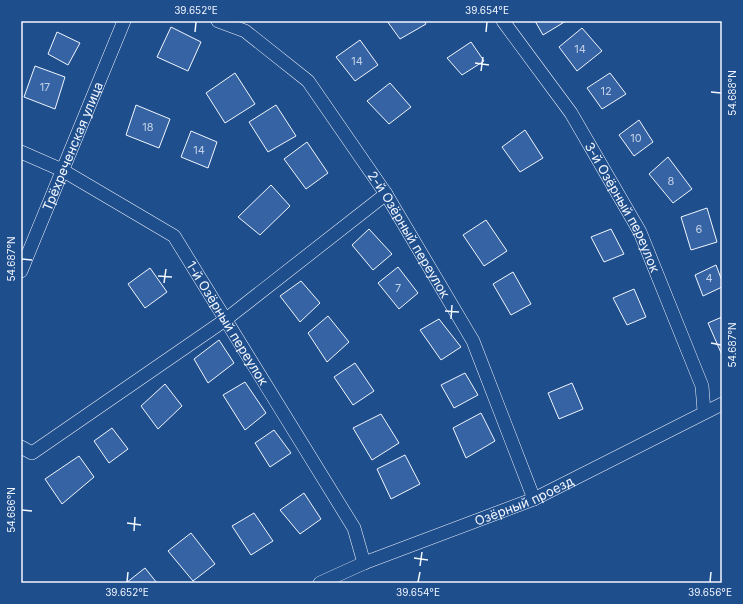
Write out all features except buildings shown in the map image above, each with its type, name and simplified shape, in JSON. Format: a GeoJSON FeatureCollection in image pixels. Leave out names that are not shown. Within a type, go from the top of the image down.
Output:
{"type":"FeatureCollection","features":[{"type":"Feature","properties":{"kind":"street","name":"Трёхреченская улица"},"geometry":{"type":"LineString","coordinates":[[21,271],[124,21]]}},
{"type":"Feature","properties":{"kind":"street","name":"2-й Озёрный переулок"},"geometry":{"type":"LineString","coordinates":[[218,21],[245,31],[308,81],[386,194],[473,341],[534,499]]}},
{"type":"Feature","properties":{"kind":"street","name":"3-й Озёрный переулок"},"geometry":{"type":"LineString","coordinates":[[503,21],[571,113],[640,232],[702,386],[704,412]]}},
{"type":"Feature","properties":{"kind":"street","name":"1-й Озёрный переулок"},"geometry":{"type":"LineString","coordinates":[[21,152],[62,170],[174,236],[354,528],[364,563]]}},
{"type":"Feature","properties":{"kind":"street"},"geometry":{"type":"LineString","coordinates":[[21,447],[32,453],[225,320],[386,194]]}},
{"type":"Feature","properties":{"kind":"street","name":"Озёрный проезд"},"geometry":{"type":"LineString","coordinates":[[320,583],[364,563],[534,499],[722,404]]}}]}
